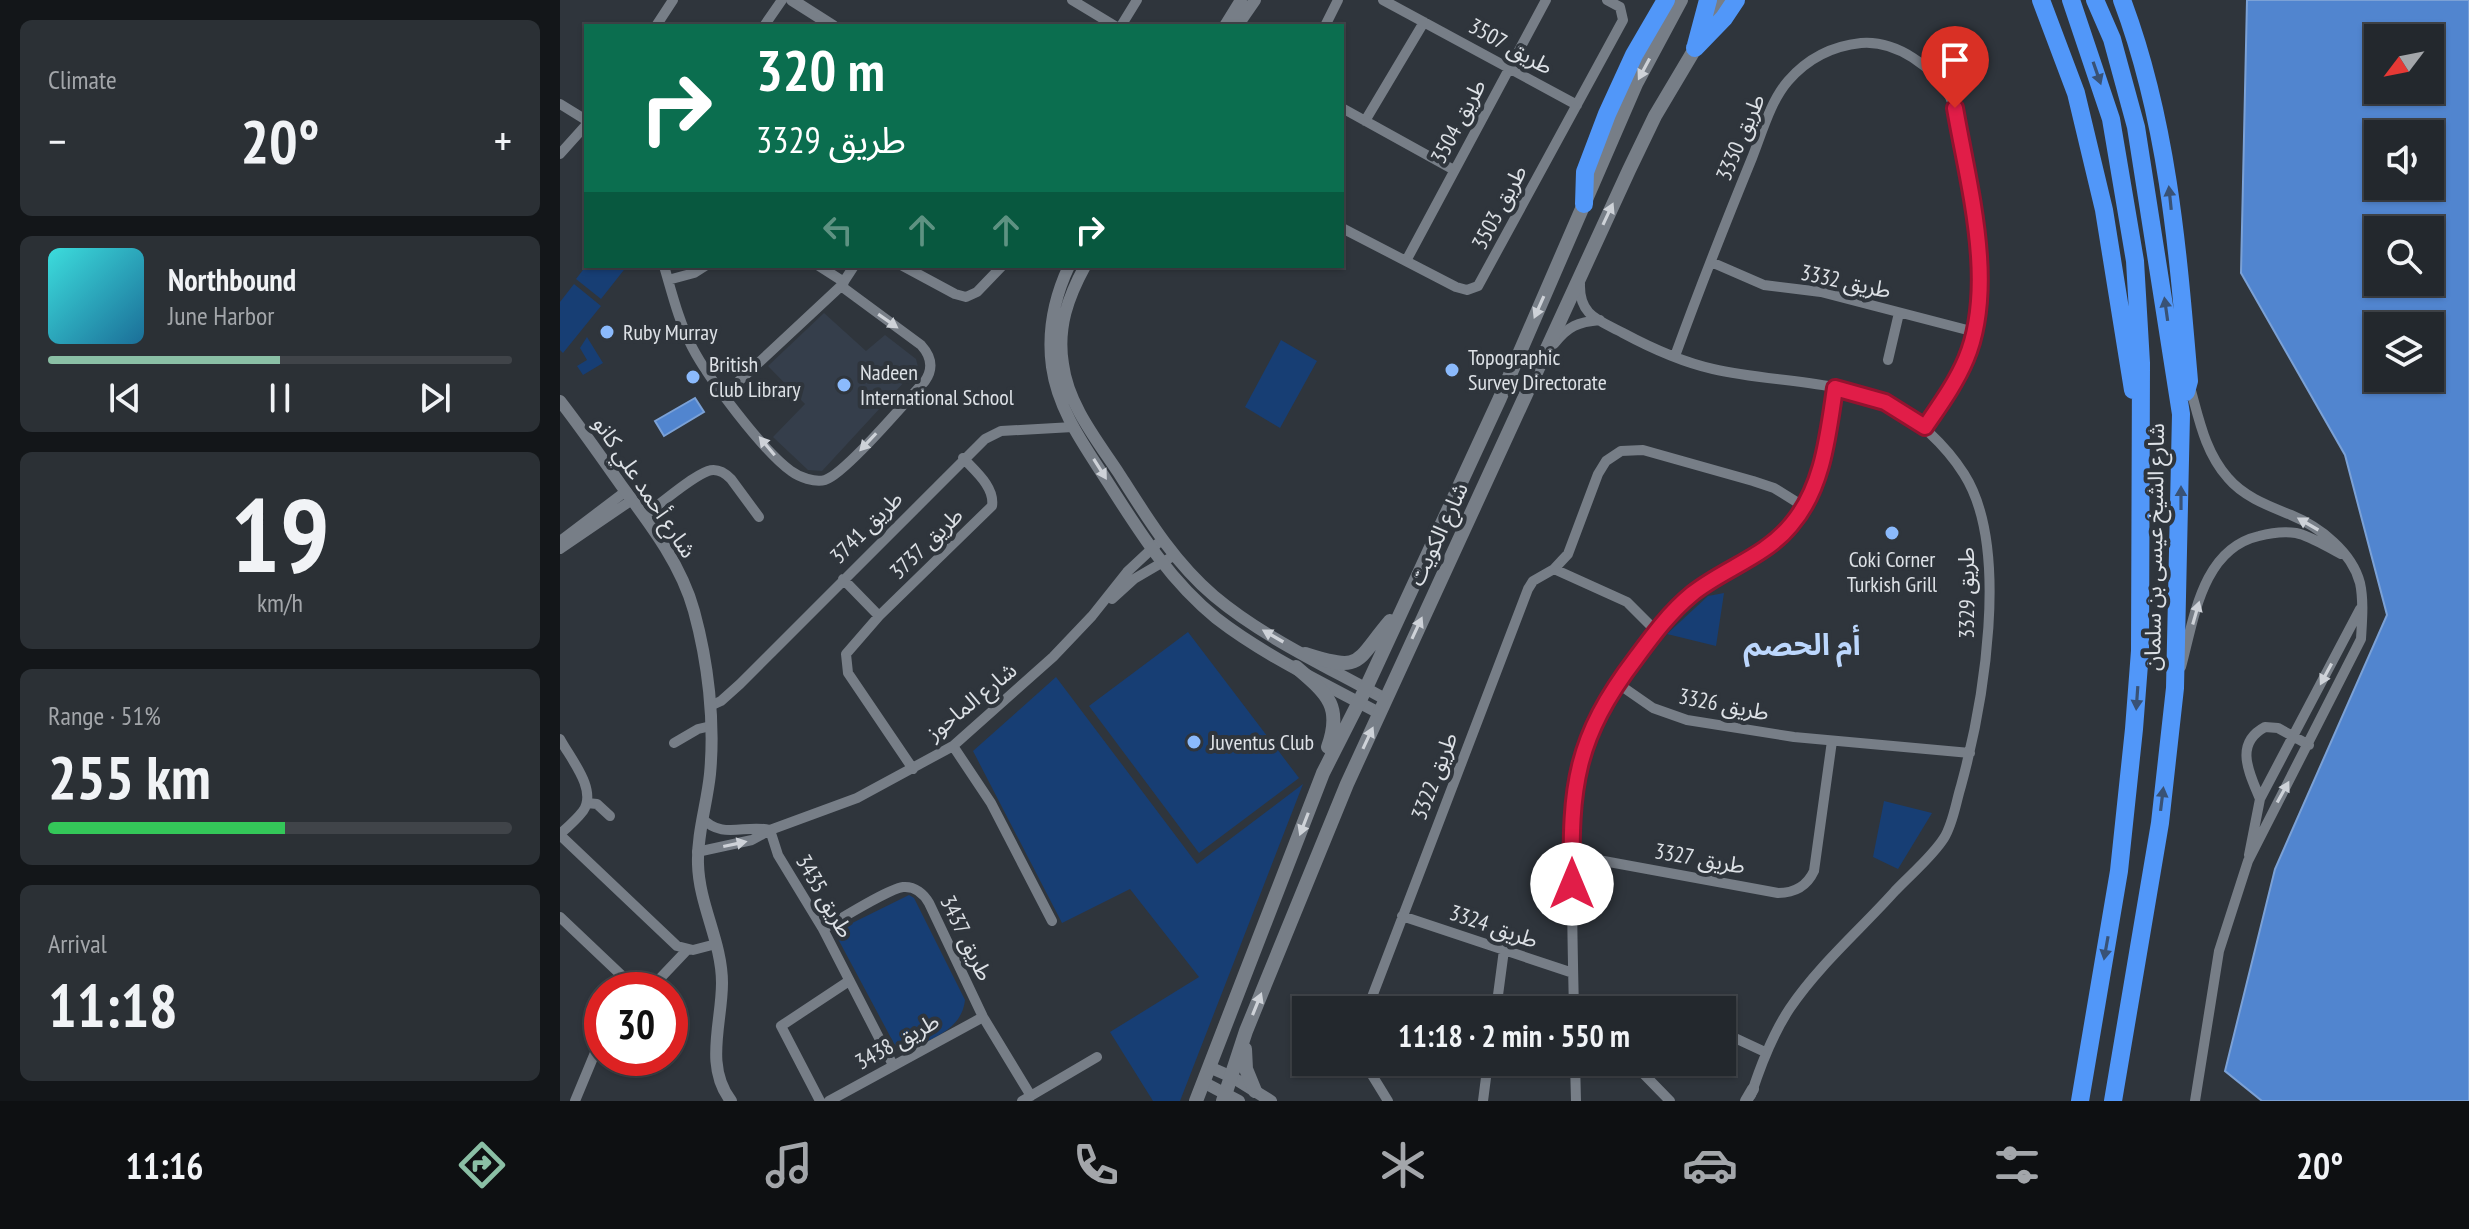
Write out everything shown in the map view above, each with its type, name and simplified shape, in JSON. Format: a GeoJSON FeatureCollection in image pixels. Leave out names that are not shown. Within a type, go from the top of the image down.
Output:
{"type":"FeatureCollection","features":[{"type":"Feature","properties":{"kind":"highway"},"geometry":{"type":"LineString","coordinates":[[1584,204],[1585,172],[1607,114],[1634,55],[1666,0]]}},
{"type":"Feature","properties":{"kind":"highway"},"geometry":{"type":"LineString","coordinates":[[1695,48],[1708,0]]}},
{"type":"Feature","properties":{"kind":"highway"},"geometry":{"type":"LineString","coordinates":[[1695,48],[1724,18],[1736,0]]}},
{"type":"Feature","properties":{"kind":"highway"},"geometry":{"type":"LineString","coordinates":[[2031,0],[2076,93]]}},
{"type":"Feature","properties":{"kind":"highway"},"geometry":{"type":"LineString","coordinates":[[2041,0],[2076,93],[2104,210],[2140,424]]}},
{"type":"Feature","properties":{"kind":"highway","name":"شارع الشيخ عيسى بن سلمان"},"geometry":{"type":"LineString","coordinates":[[2071,0],[2111,119],[2125,202],[2139,306],[2140,424],[2140,638],[2134,729],[2119,871],[2080,1101]]}},
{"type":"Feature","properties":{"kind":"highway","name":"شارع الشيخ عيسى بن سلمان"},"geometry":{"type":"LineString","coordinates":[[2095,0],[2112,39],[2136,127],[2181,414],[2175,688],[2160,823],[2113,1101]]}},
{"type":"Feature","properties":{"kind":"highway"},"geometry":{"type":"LineString","coordinates":[[2124,0],[2155,109],[2169,182],[2189,381],[2181,414]]}},
{"type":"Feature","properties":{"kind":"main road","name":"شارع الكويت"},"geometry":{"type":"LineString","coordinates":[[1196,1101],[1323,773],[1500,398],[1636,84],[1681,0]]}},
{"type":"Feature","properties":{"kind":"main road","name":"شارع الكويت"},"geometry":{"type":"LineString","coordinates":[[1230,1098],[1232,1077],[1246,1031],[1382,706],[1542,362],[1582,267],[1655,116],[1724,0]]}},
{"type":"Feature","properties":{"kind":"main road"},"geometry":{"type":"LineString","coordinates":[[1305,654],[1333,663],[1354,662],[1362,658],[1402,609]]}},
{"type":"Feature","properties":{"kind":"main road"},"geometry":{"type":"LineString","coordinates":[[1296,667],[1321,689],[1333,709],[1333,731],[1323,773]]}},
{"type":"Feature","properties":{"kind":"main road"},"geometry":{"type":"LineString","coordinates":[[1246,1031],[1246,1069],[1255,1091]]}},
{"type":"Feature","properties":{"kind":"street"},"geometry":{"type":"LineString","coordinates":[[657,24],[673,0]]}},
{"type":"Feature","properties":{"kind":"street"},"geometry":{"type":"LineString","coordinates":[[765,24],[782,0]]}},
{"type":"Feature","properties":{"kind":"street"},"geometry":{"type":"LineString","coordinates":[[792,0],[830,24]]}},
{"type":"Feature","properties":{"kind":"street"},"geometry":{"type":"LineString","coordinates":[[1072,0],[1112,24]]}},
{"type":"Feature","properties":{"kind":"street"},"geometry":{"type":"LineString","coordinates":[[1122,24],[1137,0]]}},
{"type":"Feature","properties":{"kind":"street"},"geometry":{"type":"LineString","coordinates":[[1226,24],[1241,0]]}},
{"type":"Feature","properties":{"kind":"street"},"geometry":{"type":"LineString","coordinates":[[1238,24],[1255,0]]}},
{"type":"Feature","properties":{"kind":"street"},"geometry":{"type":"LineString","coordinates":[[1326,24],[1338,0]]}},
{"type":"Feature","properties":{"kind":"street","name":"طريق 3507"},"geometry":{"type":"LineString","coordinates":[[1383,0],[1577,105]]}},
{"type":"Feature","properties":{"kind":"street","name":"طريق 3504"},"geometry":{"type":"LineString","coordinates":[[1406,261],[1546,0]]}},
{"type":"Feature","properties":{"kind":"street","name":"طريق 3503"},"geometry":{"type":"LineString","coordinates":[[1344,229],[1460,289],[1478,286],[1623,20],[1623,11],[1607,0]]}},
{"type":"Feature","properties":{"kind":"street"},"geometry":{"type":"LineString","coordinates":[[1365,121],[1424,22]]}},
{"type":"Feature","properties":{"kind":"street","name":"طريق 3330"},"geometry":{"type":"LineString","coordinates":[[1675,356],[1785,84],[1810,61],[1828,51],[1847,45],[1884,43],[1898,49],[1931,73],[1943,85],[1955,108],[1978,260],[1979,298],[1975,332],[1956,379],[1925,427]]}},
{"type":"Feature","properties":{"kind":"street"},"geometry":{"type":"LineString","coordinates":[[560,104],[584,121]]}},
{"type":"Feature","properties":{"kind":"street"},"geometry":{"type":"LineString","coordinates":[[1344,109],[1454,170]]}},
{"type":"Feature","properties":{"kind":"street"},"geometry":{"type":"LineString","coordinates":[[560,154],[584,124]]}},
{"type":"Feature","properties":{"kind":"street","name":"طريق 3332"},"geometry":{"type":"LineString","coordinates":[[1711,262],[1764,285],[1821,292],[1975,332]]}},
{"type":"Feature","properties":{"kind":"street"},"geometry":{"type":"LineString","coordinates":[[1582,267],[1580,300],[1587,313],[1600,320]]}},
{"type":"Feature","properties":{"kind":"street"},"geometry":{"type":"LineString","coordinates":[[665,268],[691,346],[724,395],[785,466],[799,476],[821,481],[841,470],[925,381],[930,373],[931,360],[929,353],[914,339],[822,268]]}},
{"type":"Feature","properties":{"kind":"street"},"geometry":{"type":"LineString","coordinates":[[668,280],[702,268]]}},
{"type":"Feature","properties":{"kind":"street"},"geometry":{"type":"LineString","coordinates":[[724,395],[842,284],[853,268]]}},
{"type":"Feature","properties":{"kind":"street"},"geometry":{"type":"LineString","coordinates":[[907,268],[966,297],[977,292],[1000,268]]}},
{"type":"Feature","properties":{"kind":"street"},"geometry":{"type":"LineString","coordinates":[[1066,268],[1054,307],[1050,348],[1057,389],[1073,427],[1150,549],[1189,594],[1251,642],[1296,667],[1382,706]]}},
{"type":"Feature","properties":{"kind":"street"},"geometry":{"type":"LineString","coordinates":[[1083,270],[1072,291],[1062,328],[1062,358],[1068,386],[1086,423],[1162,540],[1201,584],[1229,608],[1305,654],[1362,695]]}},
{"type":"Feature","properties":{"kind":"street"},"geometry":{"type":"LineString","coordinates":[[1888,360],[1899,313]]}},
{"type":"Feature","properties":{"kind":"street"},"geometry":{"type":"LineString","coordinates":[[1542,362],[1571,326],[1577,322],[1600,320]]}},
{"type":"Feature","properties":{"kind":"street","name":"طريق 3329"},"geometry":{"type":"LineString","coordinates":[[1600,320],[1675,356],[1715,370],[1835,388],[1885,402],[1925,427],[1964,474],[1984,521],[1988,549],[1987,641],[1970,753],[1945,837],[1790,1008],[1765,1052],[1751,1098]]}},
{"type":"Feature","properties":{"kind":"street"},"geometry":{"type":"LineString","coordinates":[[2189,381],[2206,444],[2229,480],[2261,502],[2316,528],[2347,556],[2360,584],[2361,639],[2248,861]]}},
{"type":"Feature","properties":{"kind":"street","name":"طريق 3324"},"geometry":{"type":"LineString","coordinates":[[1574,996],[1571,855],[1573,796],[1581,755],[1603,704],[1671,612],[1695,592],[1766,548],[1792,524],[1818,475],[1835,388]]}},
{"type":"Feature","properties":{"kind":"street","name":"شارع أحمد علي كانو"},"geometry":{"type":"LineString","coordinates":[[560,401],[644,516],[686,587],[694,614],[711,726],[710,778],[697,852]]}},
{"type":"Feature","properties":{"kind":"street","name":"طريق 3741"},"geometry":{"type":"LineString","coordinates":[[710,706],[721,701],[740,684],[963,458],[995,433],[1073,427]]}},
{"type":"Feature","properties":{"kind":"street","name":"طريق 3322"},"geometry":{"type":"LineString","coordinates":[[1372,996],[1528,589],[1533,581],[1554,569],[1568,554],[1606,461],[1621,451],[1643,450],[1774,488],[1803,506]]}},
{"type":"Feature","properties":{"kind":"street","name":"طريق 3737"},"geometry":{"type":"LineString","coordinates":[[913,769],[845,664],[851,646],[992,506],[993,495],[963,458]]}},
{"type":"Feature","properties":{"kind":"street"},"geometry":{"type":"LineString","coordinates":[[644,516],[702,475],[714,470],[731,479],[759,517]]}},
{"type":"Feature","properties":{"kind":"street"},"geometry":{"type":"LineString","coordinates":[[560,541],[629,496]]}},
{"type":"Feature","properties":{"kind":"street"},"geometry":{"type":"LineString","coordinates":[[560,549],[629,496]]}},
{"type":"Feature","properties":{"kind":"street"},"geometry":{"type":"LineString","coordinates":[[2175,688],[2204,586],[2222,557],[2250,538],[2280,533],[2305,536],[2347,556]]}},
{"type":"Feature","properties":{"kind":"street","name":"شارع الماحوز"},"geometry":{"type":"LineString","coordinates":[[1092,616],[1127,572],[1162,540]]}},
{"type":"Feature","properties":{"kind":"street","name":"شارع الماحوز"},"geometry":{"type":"LineString","coordinates":[[697,852],[752,840],[770,830],[857,798],[953,746],[1023,686],[1092,616],[1134,579],[1175,555]]}},
{"type":"Feature","properties":{"kind":"street"},"geometry":{"type":"LineString","coordinates":[[1554,569],[1627,602],[1656,631]]}},
{"type":"Feature","properties":{"kind":"street"},"geometry":{"type":"LineString","coordinates":[[843,579],[879,616]]}},
{"type":"Feature","properties":{"kind":"street"},"geometry":{"type":"LineString","coordinates":[[2195,1101],[2219,951],[2248,861],[2260,799],[2362,605]]}},
{"type":"Feature","properties":{"kind":"street","name":"طريق 3326"},"geometry":{"type":"LineString","coordinates":[[1617,683],[1653,708],[1674,717],[1794,737],[1970,753]]}},
{"type":"Feature","properties":{"kind":"street"},"geometry":{"type":"LineString","coordinates":[[674,743],[698,729],[711,726]]}},
{"type":"Feature","properties":{"kind":"street"},"geometry":{"type":"LineString","coordinates":[[2260,799],[2245,758],[2245,748],[2250,739],[2265,727],[2278,728],[2309,745]]}},
{"type":"Feature","properties":{"kind":"street"},"geometry":{"type":"LineString","coordinates":[[560,739],[587,788],[587,803],[583,812],[560,834],[677,946],[687,950],[716,944]]}},
{"type":"Feature","properties":{"kind":"street","name":"طريق 3327"},"geometry":{"type":"LineString","coordinates":[[1571,855],[1778,893],[1798,889],[1805,885],[1814,871],[1832,741]]}},
{"type":"Feature","properties":{"kind":"street"},"geometry":{"type":"LineString","coordinates":[[953,746],[991,803],[1052,921]]}},
{"type":"Feature","properties":{"kind":"street"},"geometry":{"type":"LineString","coordinates":[[587,803],[597,804],[610,816]]}},
{"type":"Feature","properties":{"kind":"street","name":"شارع الماحوز"},"geometry":{"type":"LineString","coordinates":[[702,818],[715,829],[725,831],[770,830]]}},
{"type":"Feature","properties":{"kind":"street","name":"طريق 3435"},"geometry":{"type":"LineString","coordinates":[[770,830],[782,863],[823,929],[893,1065]]}},
{"type":"Feature","properties":{"kind":"street"},"geometry":{"type":"LineString","coordinates":[[697,852],[700,886],[716,944],[722,982],[717,1060],[725,1098]]}},
{"type":"Feature","properties":{"kind":"street","name":"طريق 3437"},"geometry":{"type":"LineString","coordinates":[[823,929],[903,887],[919,891],[925,896],[1026,1098]]}},
{"type":"Feature","properties":{"kind":"street","name":"طريق 3324"},"geometry":{"type":"LineString","coordinates":[[1402,916],[1573,973]]}},
{"type":"Feature","properties":{"kind":"street"},"geometry":{"type":"LineString","coordinates":[[560,917],[618,972]]}},
{"type":"Feature","properties":{"kind":"street"},"geometry":{"type":"LineString","coordinates":[[666,972],[687,950]]}},
{"type":"Feature","properties":{"kind":"street"},"geometry":{"type":"LineString","coordinates":[[1498,996],[1504,950]]}},
{"type":"Feature","properties":{"kind":"street"},"geometry":{"type":"LineString","coordinates":[[820,1101],[781,1026],[849,981]]}},
{"type":"Feature","properties":{"kind":"street","name":"طريق 3438"},"geometry":{"type":"LineString","coordinates":[[829,1101],[983,1017]]}},
{"type":"Feature","properties":{"kind":"street"},"geometry":{"type":"LineString","coordinates":[[1736,1039],[1765,1052]]}},
{"type":"Feature","properties":{"kind":"street"},"geometry":{"type":"LineString","coordinates":[[1026,1098],[1097,1057]]}},
{"type":"Feature","properties":{"kind":"street"},"geometry":{"type":"LineString","coordinates":[[1209,1067],[1271,1101]]}},
{"type":"Feature","properties":{"kind":"street"},"geometry":{"type":"LineString","coordinates":[[575,1101],[585,1076]]}},
{"type":"Feature","properties":{"kind":"street"},"geometry":{"type":"LineString","coordinates":[[1373,1076],[1388,1101]]}},
{"type":"Feature","properties":{"kind":"street"},"geometry":{"type":"LineString","coordinates":[[1483,1101],[1486,1076]]}},
{"type":"Feature","properties":{"kind":"street"},"geometry":{"type":"LineString","coordinates":[[1575,1076],[1576,1101]]}},
{"type":"Feature","properties":{"kind":"street"},"geometry":{"type":"LineString","coordinates":[[1646,1076],[1670,1101]]}},
{"type":"Feature","properties":{"kind":"street"},"geometry":{"type":"LineString","coordinates":[[1203,1082],[1230,1098]]}},
{"type":"Feature","properties":{"kind":"shaded area"},"geometry":{"type":"Polygon","coordinates":[[[2247,0],[2469,0],[2469,1101],[2262,1101],[2225,1071],[2275,869],[2387,615],[2345,455],[2241,273],[2247,0]]]}},
{"type":"Feature","properties":{"kind":"shaded area"},"geometry":{"type":"Polygon","coordinates":[[[584,268],[625,268],[601,299],[576,279],[584,268]]]}},
{"type":"Feature","properties":{"kind":"shaded area"},"geometry":{"type":"Polygon","coordinates":[[[574,284],[601,306],[563,353],[560,350],[560,302],[574,284]]]}},
{"type":"Feature","properties":{"kind":"shaded area","name":"Nadeen International School"},"geometry":{"type":"Polygon","coordinates":[[[824,313],[866,351],[885,335],[916,359],[918,367],[822,471],[808,470],[773,437],[805,404],[768,366],[824,313]]]}},
{"type":"Feature","properties":{"kind":"shaded area"},"geometry":{"type":"Polygon","coordinates":[[[587,337],[603,363],[583,375],[577,366],[587,360],[580,348],[587,337]]]}},
{"type":"Feature","properties":{"kind":"shaded area"},"geometry":{"type":"Polygon","coordinates":[[[1281,340],[1317,361],[1280,428],[1245,407],[1281,340]]]}},
{"type":"Feature","properties":{"kind":"shaded area"},"geometry":{"type":"Polygon","coordinates":[[[695,398],[704,412],[664,436],[655,421],[695,398]]]}},
{"type":"Feature","properties":{"kind":"shaded area"},"geometry":{"type":"Polygon","coordinates":[[[1724,593],[1716,646],[1667,634],[1708,596],[1724,593]]]}},
{"type":"Feature","properties":{"kind":"shaded area","name":"Juventus Club"},"geometry":{"type":"Polygon","coordinates":[[[1188,632],[1299,778],[1199,853],[1089,706],[1188,632]]]}},
{"type":"Feature","properties":{"kind":"shaded area"},"geometry":{"type":"Polygon","coordinates":[[[1056,677],[1197,864],[1303,784],[1180,1101],[1153,1101],[1110,1032],[1199,977],[1130,889],[1062,923],[973,751],[1056,677]]]}},
{"type":"Feature","properties":{"kind":"shaded area"},"geometry":{"type":"Polygon","coordinates":[[[1884,801],[1932,813],[1898,869],[1873,857],[1884,801]]]}},
{"type":"Feature","properties":{"kind":"shaded area"},"geometry":{"type":"Polygon","coordinates":[[[909,895],[914,898],[965,1000],[963,1011],[951,1027],[904,1052],[898,1051],[837,937],[838,930],[909,895]]]}},
{"type":"Feature","properties":{"kind":"place","name":"Ruby Murray"},"geometry":{"type":"Point","coordinates":[607,332]}},
{"type":"Feature","properties":{"kind":"place","name":"Topographic Survey Directorate"},"geometry":{"type":"Point","coordinates":[1452,370]}},
{"type":"Feature","properties":{"kind":"place","name":"British Club Library"},"geometry":{"type":"Point","coordinates":[693,377]}},
{"type":"Feature","properties":{"kind":"place","name":"Nadeen International School"},"geometry":{"type":"Point","coordinates":[844,385]}},
{"type":"Feature","properties":{"kind":"place","name":"Coki Corner Turkish Grill"},"geometry":{"type":"Point","coordinates":[1892,533]}},
{"type":"Feature","properties":{"kind":"place","name":"Juventus Club"},"geometry":{"type":"Point","coordinates":[1194,742]}},
{"type":"Feature","properties":{"kind":"district","name":"أم الحصم"},"geometry":{"type":"Point","coordinates":[1802,643]}},
{"type":"Feature","properties":{"kind":"route"},"geometry":{"type":"LineString","coordinates":[[1572,884],[1573,796],[1581,755],[1603,704],[1671,612],[1695,592],[1766,548],[1792,524],[1818,475],[1835,388],[1885,402],[1925,427],[1967,358],[1975,332],[1979,298],[1978,260],[1955,108]]}}]}
